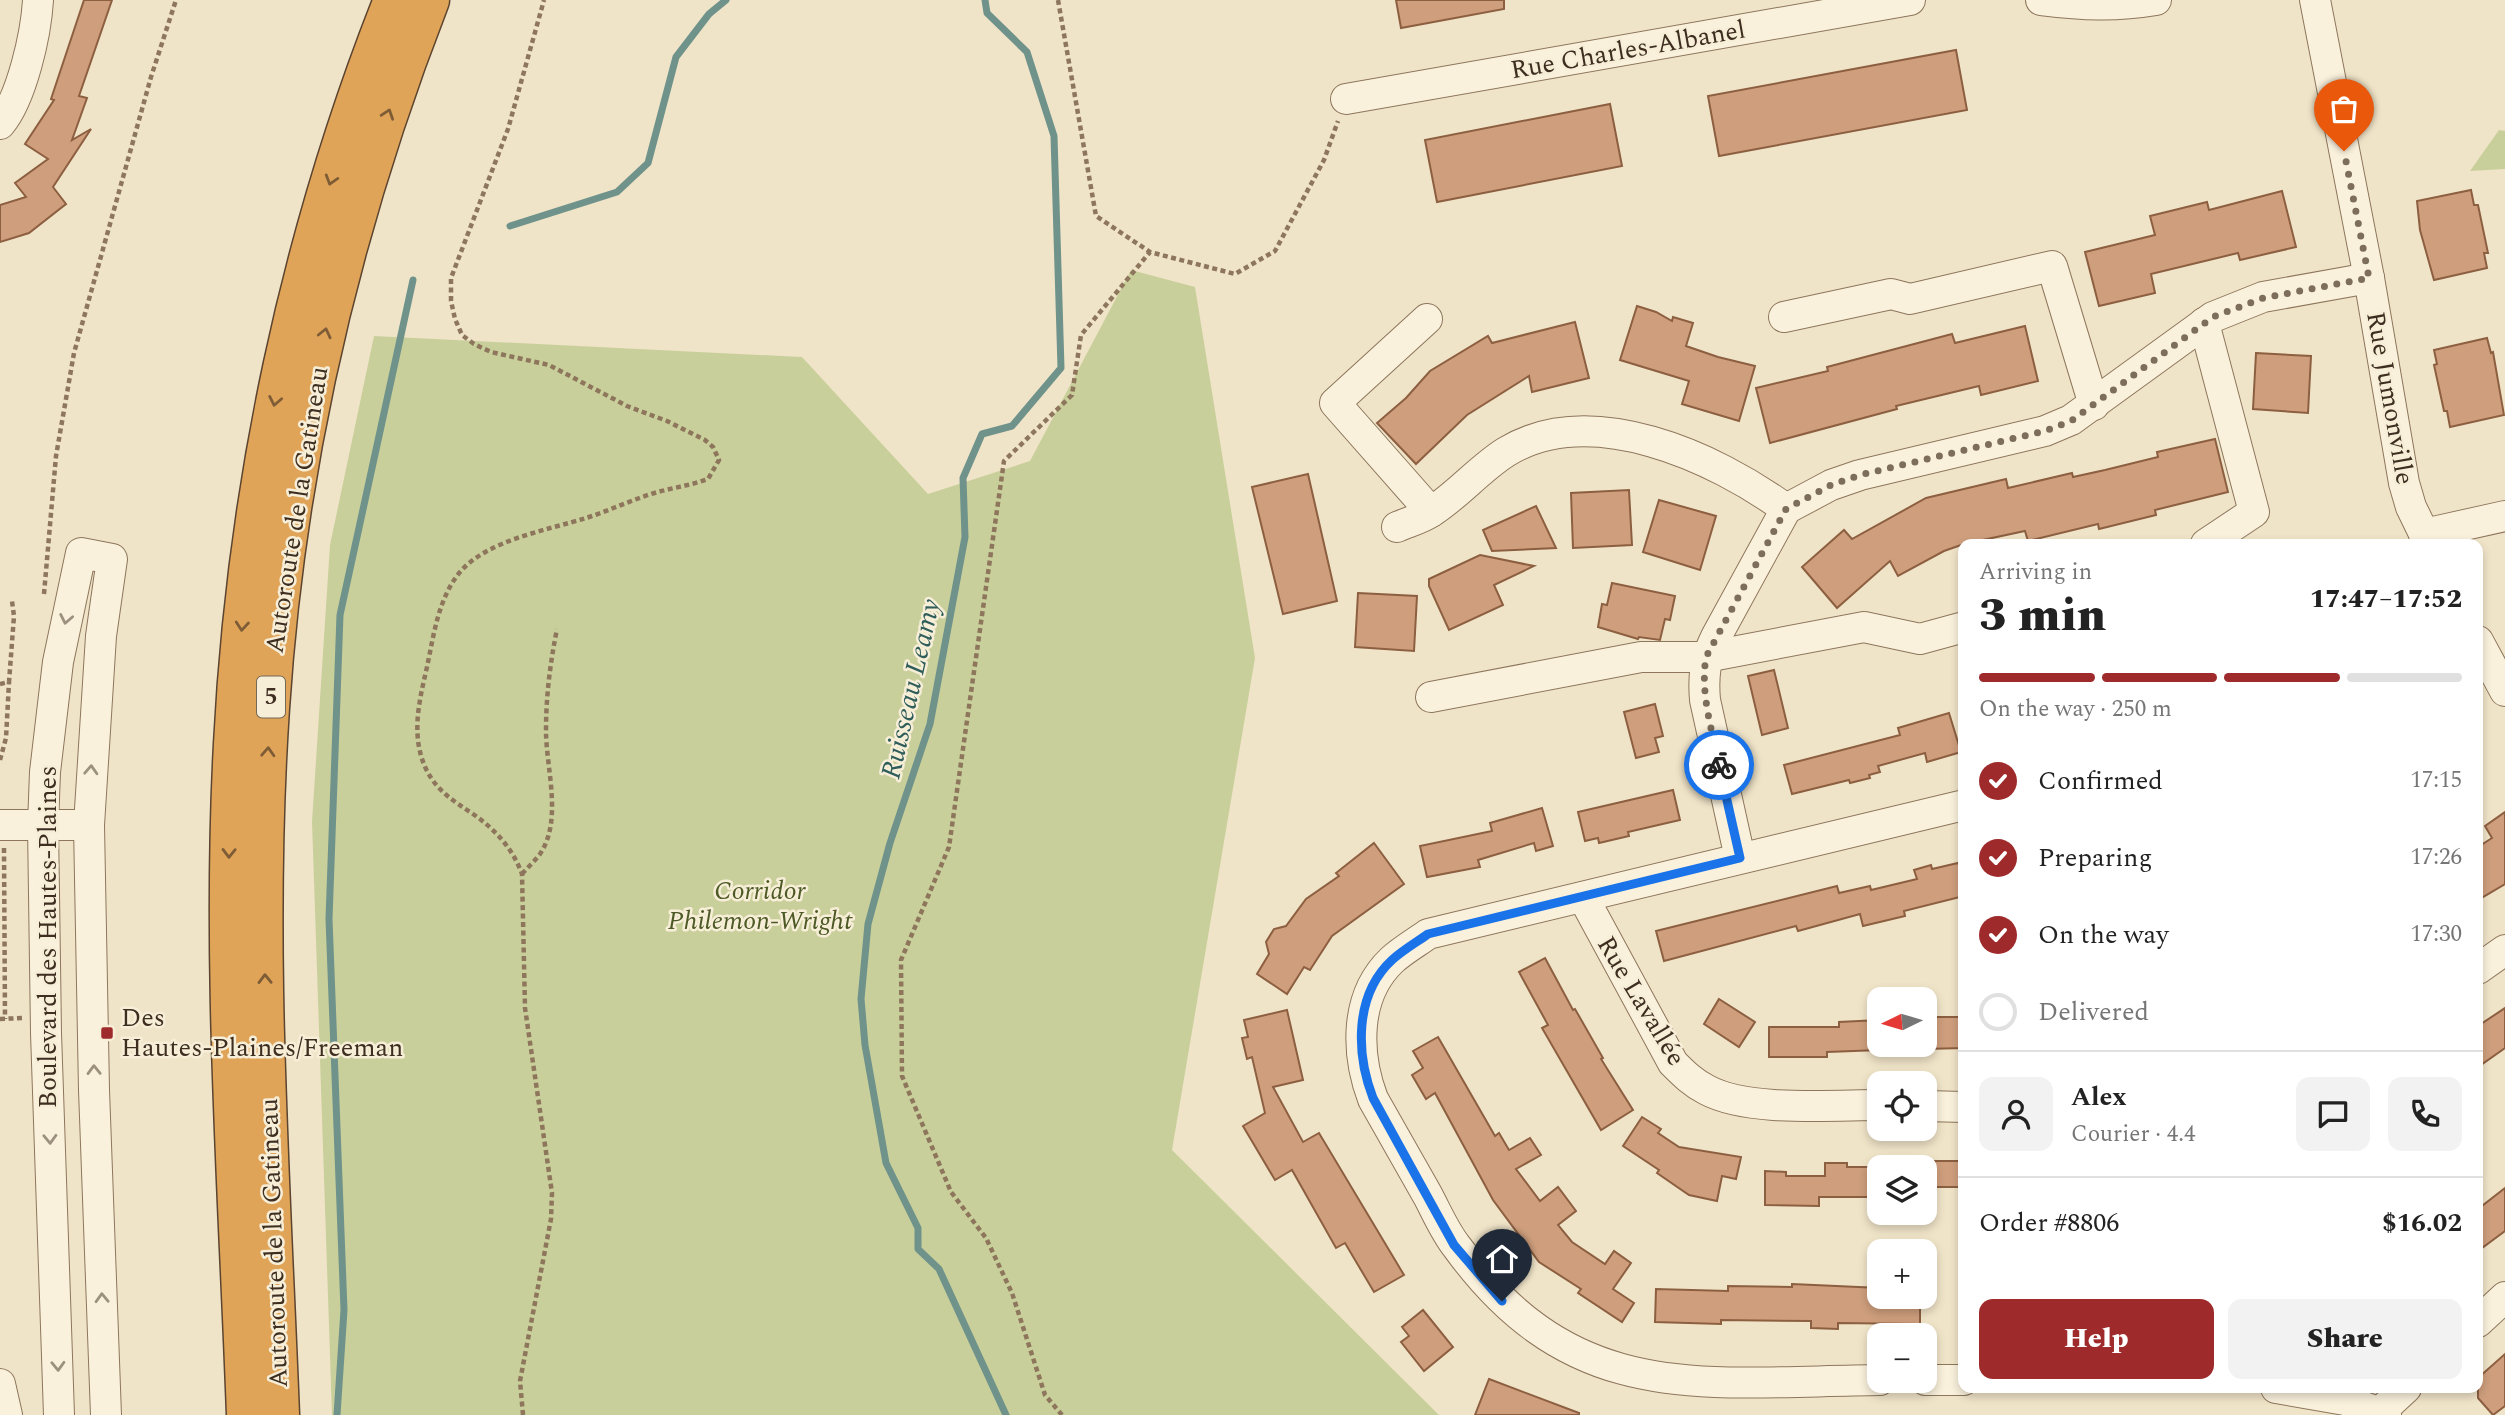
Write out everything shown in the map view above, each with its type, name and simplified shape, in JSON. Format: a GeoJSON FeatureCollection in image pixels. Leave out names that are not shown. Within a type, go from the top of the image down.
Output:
{"type":"FeatureCollection","features":[{"type":"Feature","properties":{"kind":"highway","name":"Autoroute de la Gatineau"},"geometry":{"type":"LineString","coordinates":[[246,1415],[229,896],[232,765],[242,621],[267,442],[292,325],[339,152],[393,0]]}},
{"type":"Feature","properties":{"kind":"highway","name":"Autoroute de la Gatineau"},"geometry":{"type":"LineString","coordinates":[[280,1415],[264,907],[267,762],[278,611],[303,442],[335,290],[384,125],[430,0]]}},
{"type":"Feature","properties":{"kind":"street"},"geometry":{"type":"LineString","coordinates":[[0,124],[16,97],[37,20],[38,0]]}},
{"type":"Feature","properties":{"kind":"street","name":"Rue Charles-Albanel"},"geometry":{"type":"LineString","coordinates":[[1346,99],[1910,0]]}},
{"type":"Feature","properties":{"kind":"street"},"geometry":{"type":"LineString","coordinates":[[2041,0],[2096,7],[2123,6],[2156,0]]}},
{"type":"Feature","properties":{"kind":"street","name":"Rue Jumonville"},"geometry":{"type":"LineString","coordinates":[[2315,0],[2369,278],[2404,483],[2411,507],[2427,539]]}},
{"type":"Feature","properties":{"kind":"street"},"geometry":{"type":"LineString","coordinates":[[1784,317],[1891,294],[1910,299],[2052,266],[2094,405]]}},
{"type":"Feature","properties":{"kind":"street"},"geometry":{"type":"LineString","coordinates":[[1740,858],[1705,700],[1703,678],[1706,657],[1786,509],[1831,485],[1860,475],[2045,431],[2071,421],[2204,323],[2237,306],[2263,298],[2369,278]]}},
{"type":"Feature","properties":{"kind":"street"},"geometry":{"type":"LineString","coordinates":[[1427,319],[1335,403],[1431,512]]}},
{"type":"Feature","properties":{"kind":"street"},"geometry":{"type":"LineString","coordinates":[[2204,323],[2254,512],[2214,539]]}},
{"type":"Feature","properties":{"kind":"street"},"geometry":{"type":"LineString","coordinates":[[1397,527],[1431,512],[1508,451],[1560,434],[1591,432],[1623,436],[1703,459],[1738,476],[1786,509]]}},
{"type":"Feature","properties":{"kind":"street"},"geometry":{"type":"LineString","coordinates":[[2427,539],[2505,516]]}},
{"type":"Feature","properties":{"kind":"street","name":"Boulevard des Hautes-Plaines"},"geometry":{"type":"LineString","coordinates":[[59,1415],[46,1032],[43,825],[45,772],[58,662],[81,553],[112,559],[100,636],[89,825],[94,1090],[106,1415]]}},
{"type":"Feature","properties":{"kind":"street"},"geometry":{"type":"LineString","coordinates":[[1431,697],[1641,657],[1706,657],[1864,626],[1920,639],[1958,629]]}},
{"type":"Feature","properties":{"kind":"street"},"geometry":{"type":"LineString","coordinates":[[2483,655],[2493,683]]}},
{"type":"Feature","properties":{"kind":"street"},"geometry":{"type":"LineString","coordinates":[[1867,1380],[1683,1382],[1623,1371],[1566,1348],[1530,1325],[1491,1290],[1454,1245],[1373,1098],[1364,1074],[1362,1025],[1367,1001],[1376,980],[1392,960],[1428,934],[1958,806]]}},
{"type":"Feature","properties":{"kind":"street"},"geometry":{"type":"LineString","coordinates":[[2,836],[43,825],[89,825]]}},
{"type":"Feature","properties":{"kind":"street","name":"Rue Lavallée"},"geometry":{"type":"LineString","coordinates":[[1583,897],[1673,1063],[1689,1080],[1709,1092],[1734,1100],[1761,1104],[1867,1105]]}},
{"type":"Feature","properties":{"kind":"street"},"geometry":{"type":"LineString","coordinates":[[2483,965],[2505,950]]}},
{"type":"Feature","properties":{"kind":"street"},"geometry":{"type":"LineString","coordinates":[[1937,1106],[1958,1107]]}},
{"type":"Feature","properties":{"kind":"street"},"geometry":{"type":"LineString","coordinates":[[2483,1317],[2505,1297]]}},
{"type":"Feature","properties":{"kind":"street"},"geometry":{"type":"LineString","coordinates":[[1937,1380],[1958,1380]]}},
{"type":"Feature","properties":{"kind":"street"},"geometry":{"type":"LineString","coordinates":[[0,1384],[7,1415]]}},
{"type":"Feature","properties":{"kind":"street"},"geometry":{"type":"LineString","coordinates":[[2305,1393],[2345,1400],[2383,1414],[2402,1393]]}},
{"type":"Feature","properties":{"kind":"path"},"geometry":{"type":"LineString","coordinates":[[42,603],[50,544],[56,456],[74,353],[151,77],[176,0]]}},
{"type":"Feature","properties":{"kind":"path"},"geometry":{"type":"LineString","coordinates":[[523,1415],[520,1381],[551,1219],[552,1193],[525,1008],[522,874],[516,856],[503,840],[473,814],[457,806],[441,792],[427,770],[419,749],[415,727],[439,609],[461,571],[496,548],[654,493],[696,484],[712,475],[719,460],[713,447],[693,433],[626,407],[550,365],[482,349],[467,340],[458,328],[450,301],[451,278],[508,129],[544,0]]}},
{"type":"Feature","properties":{"kind":"path"},"geometry":{"type":"LineString","coordinates":[[1058,0],[1096,216],[1150,252],[1235,274],[1275,251],[1324,160],[1346,99]]}},
{"type":"Feature","properties":{"kind":"path"},"geometry":{"type":"LineString","coordinates":[[1062,1415],[1045,1395],[1012,1293],[986,1238],[951,1192],[902,1076],[901,960],[949,848],[1004,461],[1072,395],[1081,335],[1150,252]]}},
{"type":"Feature","properties":{"kind":"path"},"geometry":{"type":"LineString","coordinates":[[0,760],[6,738],[14,617],[12,601]]}},
{"type":"Feature","properties":{"kind":"path"},"geometry":{"type":"LineString","coordinates":[[522,874],[542,852],[549,831],[552,791],[546,735],[547,677],[557,629]]}},
{"type":"Feature","properties":{"kind":"path"},"geometry":{"type":"LineString","coordinates":[[0,684],[9,682]]}},
{"type":"Feature","properties":{"kind":"path"},"geometry":{"type":"LineString","coordinates":[[2,836],[3,1019],[22,1018]]}},
{"type":"Feature","properties":{"kind":"green space"},"geometry":{"type":"Polygon","coordinates":[[[2499,130],[2505,131],[2505,169],[2470,171],[2499,130]]]}},
{"type":"Feature","properties":{"kind":"green space","name":"Corridor Philemon-Wright"},"geometry":{"type":"Polygon","coordinates":[[[1131,270],[1195,287],[1255,658],[1172,1150],[1439,1415],[332,1415],[312,822],[330,545],[374,336],[802,357],[928,494],[1030,461],[1131,270]]]}},
{"type":"Feature","properties":{"kind":"building"},"geometry":{"type":"Polygon","coordinates":[[[84,0],[112,0],[79,96],[87,98],[72,140],[91,129],[53,187],[66,204],[29,233],[0,242],[0,205],[26,197],[15,183],[48,159],[25,144],[54,100],[51,99],[84,0]]]}},
{"type":"Feature","properties":{"kind":"building"},"geometry":{"type":"Polygon","coordinates":[[[1396,0],[1504,0],[1504,9],[1401,28],[1396,0]]]}},
{"type":"Feature","properties":{"kind":"building"},"geometry":{"type":"Polygon","coordinates":[[[1956,50],[1967,110],[1719,156],[1708,96],[1956,50]]]}},
{"type":"Feature","properties":{"kind":"building"},"geometry":{"type":"Polygon","coordinates":[[[1610,104],[1622,166],[1437,202],[1425,140],[1610,104]]]}},
{"type":"Feature","properties":{"kind":"building"},"geometry":{"type":"Polygon","coordinates":[[[2471,190],[2474,205],[2478,205],[2488,253],[2484,253],[2487,268],[2434,280],[2420,230],[2417,201],[2471,190]]]}},
{"type":"Feature","properties":{"kind":"building"},"geometry":{"type":"Polygon","coordinates":[[[2282,191],[2296,247],[2240,260],[2238,253],[2151,274],[2155,293],[2099,306],[2085,252],[2155,235],[2150,216],[2207,202],[2209,210],[2282,191]]]}},
{"type":"Feature","properties":{"kind":"building"},"geometry":{"type":"Polygon","coordinates":[[[1637,306],[1672,321],[1673,317],[1693,323],[1686,346],[1755,366],[1739,421],[1682,404],[1689,381],[1620,360],[1637,306]]]}},
{"type":"Feature","properties":{"kind":"building"},"geometry":{"type":"Polygon","coordinates":[[[1575,322],[1589,378],[1532,392],[1529,376],[1467,415],[1416,464],[1377,423],[1406,398],[1430,371],[1488,336],[1492,343],[1575,322]]]}},
{"type":"Feature","properties":{"kind":"building"},"geometry":{"type":"Polygon","coordinates":[[[2025,326],[2038,381],[1981,395],[1979,386],[1896,406],[1897,409],[1770,443],[1756,388],[1828,371],[1827,367],[1952,334],[1955,343],[2025,326]]]}},
{"type":"Feature","properties":{"kind":"building"},"geometry":{"type":"Polygon","coordinates":[[[2487,338],[2491,353],[2493,352],[2504,415],[2450,427],[2434,365],[2437,364],[2434,350],[2487,338]]]}},
{"type":"Feature","properties":{"kind":"building"},"geometry":{"type":"Polygon","coordinates":[[[2256,353],[2311,356],[2308,413],[2253,409],[2256,353]]]}},
{"type":"Feature","properties":{"kind":"building"},"geometry":{"type":"Polygon","coordinates":[[[2215,439],[2228,492],[2155,510],[2156,515],[2099,529],[2098,524],[2036,539],[2027,539],[2025,531],[1987,539],[1958,539],[1958,546],[1898,576],[1890,561],[1837,608],[1802,567],[1844,530],[1852,539],[1926,498],[2006,479],[2008,488],[2072,473],[2073,477],[2158,457],[2157,452],[2215,439]]]}},
{"type":"Feature","properties":{"kind":"building"},"geometry":{"type":"Polygon","coordinates":[[[1308,474],[1337,601],[1283,614],[1252,487],[1308,474]]]}},
{"type":"Feature","properties":{"kind":"building"},"geometry":{"type":"Polygon","coordinates":[[[1629,490],[1632,545],[1573,548],[1571,493],[1629,490]]]}},
{"type":"Feature","properties":{"kind":"building"},"geometry":{"type":"Polygon","coordinates":[[[1659,500],[1716,516],[1700,570],[1643,552],[1659,500]]]}},
{"type":"Feature","properties":{"kind":"building"},"geometry":{"type":"Polygon","coordinates":[[[1536,506],[1556,548],[1492,551],[1483,530],[1536,506]]]}},
{"type":"Feature","properties":{"kind":"building"},"geometry":{"type":"Polygon","coordinates":[[[1480,555],[1534,566],[1494,585],[1503,605],[1449,630],[1429,586],[1429,579],[1480,555]]]}},
{"type":"Feature","properties":{"kind":"building"},"geometry":{"type":"Polygon","coordinates":[[[1612,583],[1675,596],[1670,620],[1665,619],[1660,640],[1638,639],[1598,627],[1602,604],[1607,605],[1612,583]]]}},
{"type":"Feature","properties":{"kind":"building"},"geometry":{"type":"Polygon","coordinates":[[[1358,593],[1417,596],[1414,651],[1355,647],[1358,593]]]}},
{"type":"Feature","properties":{"kind":"building"},"geometry":{"type":"Polygon","coordinates":[[[1774,670],[1788,728],[1762,735],[1748,676],[1774,670]]]}},
{"type":"Feature","properties":{"kind":"building"},"geometry":{"type":"Polygon","coordinates":[[[1655,704],[1663,736],[1655,738],[1659,752],[1636,758],[1624,712],[1655,704]]]}},
{"type":"Feature","properties":{"kind":"building"},"geometry":{"type":"Polygon","coordinates":[[[1949,713],[1958,742],[1958,753],[1927,762],[1925,753],[1878,766],[1880,772],[1869,775],[1870,778],[1850,783],[1849,780],[1792,794],[1784,765],[1900,735],[1898,728],[1949,713]]]}},
{"type":"Feature","properties":{"kind":"building"},"geometry":{"type":"Polygon","coordinates":[[[1673,790],[1680,820],[1628,832],[1629,836],[1599,843],[1598,838],[1585,841],[1578,812],[1673,790]]]}},
{"type":"Feature","properties":{"kind":"building"},"geometry":{"type":"Polygon","coordinates":[[[1542,808],[1553,846],[1536,851],[1534,843],[1478,860],[1480,867],[1427,877],[1420,846],[1492,831],[1490,823],[1542,808]]]}},
{"type":"Feature","properties":{"kind":"building"},"geometry":{"type":"Polygon","coordinates":[[[2505,812],[2505,884],[2483,897],[2483,844],[2492,838],[2485,826],[2505,812]]]}},
{"type":"Feature","properties":{"kind":"building"},"geometry":{"type":"Polygon","coordinates":[[[1374,843],[1404,884],[1332,936],[1310,970],[1304,967],[1287,994],[1257,974],[1269,954],[1266,942],[1274,929],[1286,926],[1306,899],[1339,876],[1336,873],[1374,843]]]}},
{"type":"Feature","properties":{"kind":"building"},"geometry":{"type":"Polygon","coordinates":[[[1958,863],[1958,898],[1904,911],[1905,916],[1863,926],[1860,914],[1798,931],[1796,926],[1664,961],[1656,931],[1837,886],[1839,893],[1870,886],[1871,890],[1917,879],[1914,870],[1931,865],[1932,869],[1958,863]]]}},
{"type":"Feature","properties":{"kind":"building"},"geometry":{"type":"Polygon","coordinates":[[[1545,958],[1603,1058],[1601,1059],[1633,1110],[1601,1130],[1542,1028],[1548,1025],[1519,972],[1545,958]]]}},
{"type":"Feature","properties":{"kind":"building"},"geometry":{"type":"Polygon","coordinates":[[[1719,999],[1755,1022],[1739,1047],[1704,1024],[1719,999]]]}},
{"type":"Feature","properties":{"kind":"building"},"geometry":{"type":"Polygon","coordinates":[[[2505,1008],[2505,1048],[2483,1063],[2483,1023],[2505,1008]]]}},
{"type":"Feature","properties":{"kind":"building"},"geometry":{"type":"Polygon","coordinates":[[[1287,1010],[1303,1080],[1273,1087],[1303,1142],[1319,1133],[1404,1275],[1374,1292],[1345,1243],[1336,1248],[1292,1170],[1275,1180],[1243,1126],[1265,1113],[1252,1057],[1247,1059],[1242,1038],[1248,1037],[1244,1020],[1287,1010]]]}},
{"type":"Feature","properties":{"kind":"building"},"geometry":{"type":"Polygon","coordinates":[[[1937,1017],[1958,1017],[1958,1048],[1937,1049],[1937,1017]]]}},
{"type":"Feature","properties":{"kind":"building"},"geometry":{"type":"Polygon","coordinates":[[[1867,1021],[1867,1050],[1827,1052],[1827,1057],[1769,1057],[1769,1027],[1839,1027],[1839,1022],[1867,1021]]]}},
{"type":"Feature","properties":{"kind":"building"},"geometry":{"type":"Polygon","coordinates":[[[1438,1037],[1495,1136],[1499,1133],[1509,1150],[1530,1138],[1541,1155],[1516,1169],[1540,1201],[1558,1187],[1576,1211],[1558,1225],[1572,1242],[1605,1264],[1614,1251],[1631,1263],[1613,1289],[1634,1303],[1622,1322],[1578,1293],[1581,1289],[1539,1262],[1493,1200],[1435,1093],[1426,1099],[1412,1075],[1423,1068],[1413,1051],[1438,1037]]]}},
{"type":"Feature","properties":{"kind":"building"},"geometry":{"type":"Polygon","coordinates":[[[1642,1117],[1661,1129],[1658,1133],[1679,1147],[1741,1157],[1736,1179],[1722,1176],[1717,1201],[1689,1195],[1657,1173],[1659,1170],[1623,1146],[1642,1117]]]}},
{"type":"Feature","properties":{"kind":"building"},"geometry":{"type":"Polygon","coordinates":[[[1937,1161],[1958,1161],[1958,1187],[1937,1187],[1937,1161]]]}},
{"type":"Feature","properties":{"kind":"building"},"geometry":{"type":"Polygon","coordinates":[[[1825,1163],[1867,1167],[1867,1197],[1819,1197],[1819,1206],[1765,1205],[1765,1171],[1786,1172],[1786,1176],[1825,1176],[1825,1163]]]}},
{"type":"Feature","properties":{"kind":"building"},"geometry":{"type":"Polygon","coordinates":[[[2505,1188],[2505,1231],[2483,1247],[2483,1205],[2505,1188]]]}},
{"type":"Feature","properties":{"kind":"building"},"geometry":{"type":"Polygon","coordinates":[[[1792,1284],[1867,1287],[1867,1309],[1920,1309],[1920,1323],[1838,1323],[1838,1329],[1811,1328],[1811,1321],[1721,1320],[1721,1324],[1655,1322],[1656,1289],[1728,1291],[1728,1286],[1792,1287],[1792,1284]]]}},
{"type":"Feature","properties":{"kind":"building"},"geometry":{"type":"Polygon","coordinates":[[[1423,1310],[1453,1347],[1424,1371],[1401,1342],[1409,1336],[1402,1327],[1423,1310]]]}},
{"type":"Feature","properties":{"kind":"building"},"geometry":{"type":"Polygon","coordinates":[[[2505,1354],[2505,1406],[2493,1415],[2478,1398],[2478,1393],[2483,1393],[2483,1374],[2505,1354]]]}},
{"type":"Feature","properties":{"kind":"building"},"geometry":{"type":"Polygon","coordinates":[[[1489,1379],[1579,1413],[1579,1415],[1475,1415],[1489,1379]]]}},
{"type":"Feature","properties":{"kind":"waterway"},"geometry":{"type":"LineString","coordinates":[[510,226],[617,192],[648,163],[676,57],[709,14],[726,0]]}},
{"type":"Feature","properties":{"kind":"waterway","name":"Ruisseau Leamy"},"geometry":{"type":"LineString","coordinates":[[985,0],[987,13],[1027,52],[1054,136],[1061,368],[1012,426],[982,434],[963,478],[965,537],[930,724],[890,843],[868,924],[861,999],[865,1045],[886,1163],[918,1228],[918,1249],[939,1269],[1006,1415]]}},
{"type":"Feature","properties":{"kind":"waterway"},"geometry":{"type":"LineString","coordinates":[[337,1415],[344,1310],[329,919],[340,615],[413,280]]}},
{"type":"Feature","properties":{"kind":"way so far"},"geometry":{"type":"LineString","coordinates":[[1719,765],[1705,700],[1703,678],[1706,657],[1786,509],[1808,495],[1860,475],[2022,438],[2071,421],[2213,317],[2263,298],[2369,278],[2344,151]]}},
{"type":"Feature","properties":{"kind":"place","name":"Des Hautes-Plaines/Freeman"},"geometry":{"type":"Point","coordinates":[107,1033]}},
{"type":"Feature","properties":{"kind":"route"},"geometry":{"type":"LineString","coordinates":[[1502,1301],[1454,1245],[1373,1098],[1364,1074],[1361,1049],[1367,1001],[1376,980],[1392,960],[1428,934],[1740,858],[1719,765]]}}]}
